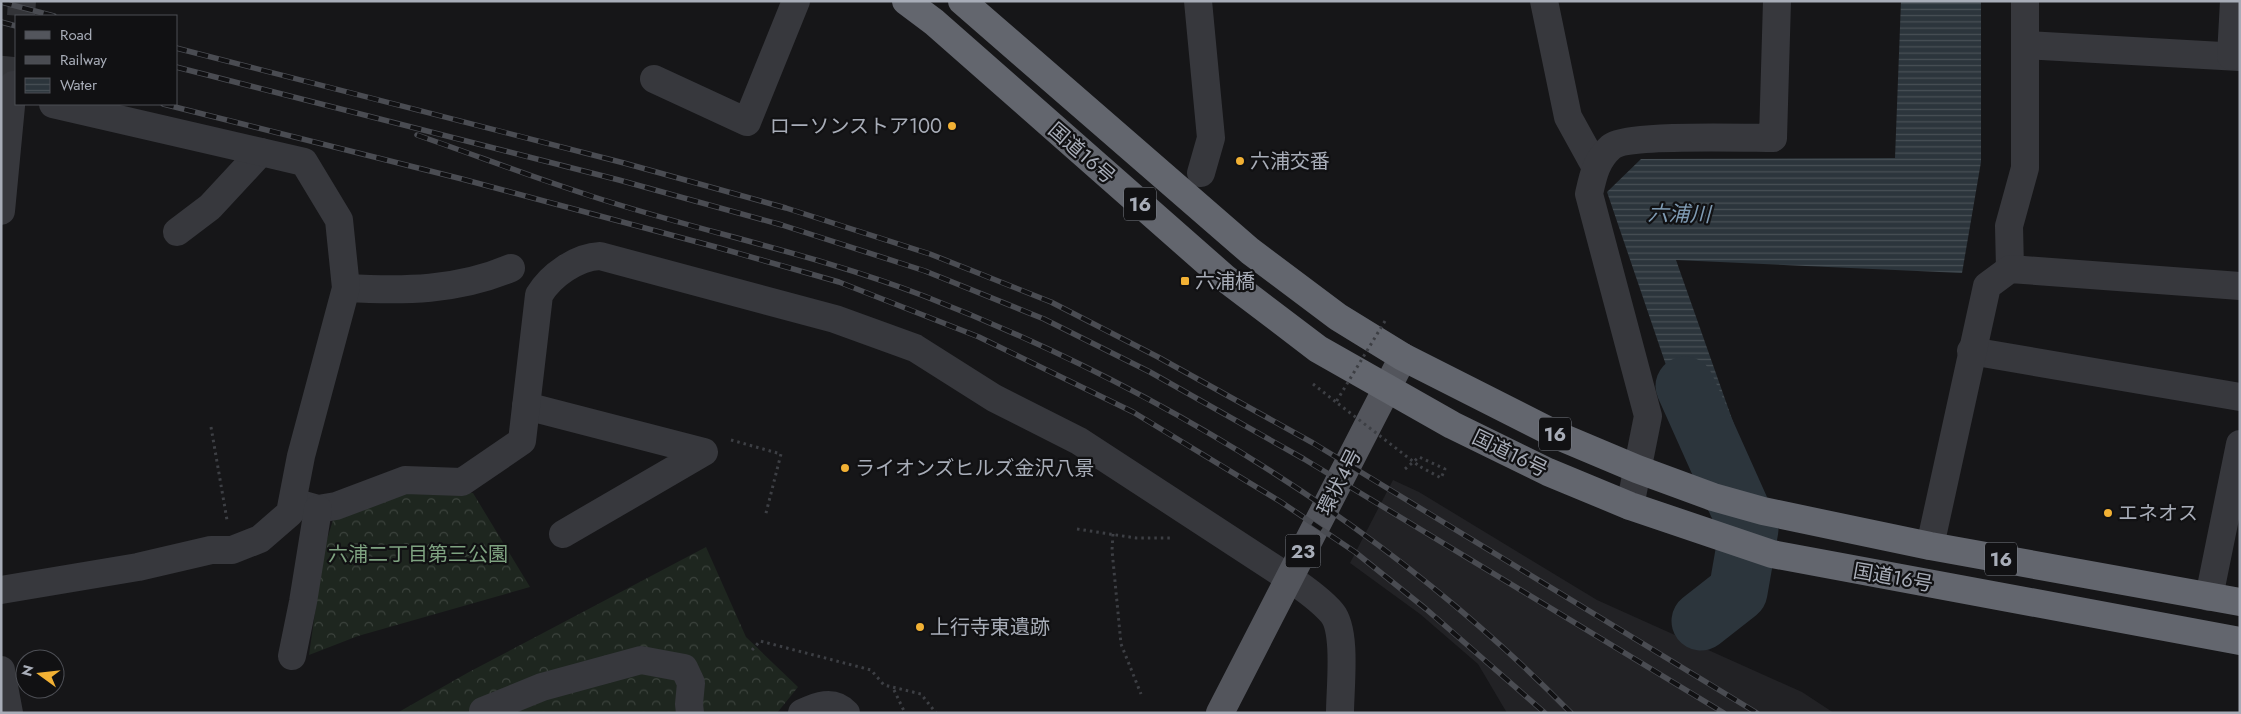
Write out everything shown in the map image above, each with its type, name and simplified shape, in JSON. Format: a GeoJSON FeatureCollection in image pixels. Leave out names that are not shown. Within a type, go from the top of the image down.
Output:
{"type":"FeatureCollection","features":[{"type":"Feature","properties":{"kind":"highway","name":"国道16号"},"geometry":{"type":"LineString","coordinates":[[906,1],[934,22],[1226,279],[1318,349],[1387,390],[1548,472],[1630,506],[1719,538],[1772,554],[2240,641]]}},
{"type":"Feature","properties":{"kind":"highway","name":"国道16号"},"geometry":{"type":"LineString","coordinates":[[962,1],[1250,251],[1338,317],[1403,358],[1562,437],[1636,469],[1713,497],[1763,512],[1930,546],[2240,602]]}},
{"type":"Feature","properties":{"kind":"main road","name":"環状4号"},"geometry":{"type":"LineString","coordinates":[[1220,713],[1403,358]]}},
{"type":"Feature","properties":{"kind":"street"},"geometry":{"type":"LineString","coordinates":[[654,79],[747,122],[796,1]]}},
{"type":"Feature","properties":{"kind":"street"},"geometry":{"type":"LineString","coordinates":[[1198,1],[1211,138],[1201,173]]}},
{"type":"Feature","properties":{"kind":"street"},"geometry":{"type":"LineString","coordinates":[[1544,1],[1568,117],[1595,166]]}},
{"type":"Feature","properties":{"kind":"street"},"geometry":{"type":"LineString","coordinates":[[1630,506],[1648,416],[1589,194],[1595,166],[1612,145],[1636,140],[1773,138],[1777,1]]}},
{"type":"Feature","properties":{"kind":"street"},"geometry":{"type":"LineString","coordinates":[[2010,269],[2009,226],[2025,168],[2025,1]]}},
{"type":"Feature","properties":{"kind":"street"},"geometry":{"type":"LineString","coordinates":[[2025,45],[2235,57],[2234,1]]}},
{"type":"Feature","properties":{"kind":"street"},"geometry":{"type":"LineString","coordinates":[[1,211],[10,90]]}},
{"type":"Feature","properties":{"kind":"street"},"geometry":{"type":"LineString","coordinates":[[57,105],[304,162],[340,220],[346,288],[300,456],[306,506],[303,602],[292,656]]}},
{"type":"Feature","properties":{"kind":"street"},"geometry":{"type":"LineString","coordinates":[[177,232],[210,207],[261,152]]}},
{"type":"Feature","properties":{"kind":"street"},"geometry":{"type":"LineString","coordinates":[[1,590],[138,567],[211,550],[232,550],[260,539],[290,513],[306,506],[336,506],[405,480],[462,482],[522,441],[540,295],[547,282],[585,257],[600,256],[835,319],[915,348],[994,398],[1079,441],[1289,578],[1315,597],[1333,614],[1340,629],[1340,713]]}},
{"type":"Feature","properties":{"kind":"street"},"geometry":{"type":"LineString","coordinates":[[346,288],[397,291],[439,289],[487,278],[511,268]]}},
{"type":"Feature","properties":{"kind":"street"},"geometry":{"type":"LineString","coordinates":[[1930,546],[1971,351],[1987,286],[2010,269],[2240,286]]}},
{"type":"Feature","properties":{"kind":"street"},"geometry":{"type":"LineString","coordinates":[[1971,351],[2240,397]]}},
{"type":"Feature","properties":{"kind":"street"},"geometry":{"type":"LineString","coordinates":[[526,406],[704,452],[563,534]]}},
{"type":"Feature","properties":{"kind":"street"},"geometry":{"type":"LineString","coordinates":[[2209,597],[2240,444]]}},
{"type":"Feature","properties":{"kind":"street"},"geometry":{"type":"LineString","coordinates":[[483,711],[542,687],[641,660],[684,668],[692,683],[689,704],[690,713]]}},
{"type":"Feature","properties":{"kind":"street"},"geometry":{"type":"LineString","coordinates":[[1,670],[9,713]]}},
{"type":"Feature","properties":{"kind":"street"},"geometry":{"type":"LineString","coordinates":[[802,713],[822,704],[841,707],[846,713]]}},
{"type":"Feature","properties":{"kind":"path"},"geometry":{"type":"LineString","coordinates":[[1384,321],[1336,402],[1404,454],[1411,460],[1419,466],[1441,478],[1445,469],[1418,457],[1412,463],[1404,469]]}},
{"type":"Feature","properties":{"kind":"path"},"geometry":{"type":"LineString","coordinates":[[211,428],[232,550]]}},
{"type":"Feature","properties":{"kind":"path"},"geometry":{"type":"LineString","coordinates":[[1077,529],[1136,538]]}},
{"type":"Feature","properties":{"kind":"path"},"geometry":{"type":"LineString","coordinates":[[1113,534],[1112,550],[1121,644],[1142,694]]}},
{"type":"Feature","properties":{"kind":"path"},"geometry":{"type":"LineString","coordinates":[[752,650],[760,641],[870,670],[884,685],[894,690],[921,694],[936,713]]}},
{"type":"Feature","properties":{"kind":"path"},"geometry":{"type":"LineString","coordinates":[[894,690],[905,713]]}},
{"type":"Feature","properties":{"kind":"shaded area"},"geometry":{"type":"Polygon","coordinates":[[[1393,480],[1419,492],[1597,600],[1802,692],[1834,713],[1507,713],[1478,664],[1420,614],[1350,563],[1393,480]]]}},
{"type":"Feature","properties":{"kind":"green space","name":"六浦二丁目第三公園"},"geometry":{"type":"Polygon","coordinates":[[[408,492],[473,493],[530,587],[358,636],[309,655],[324,549],[333,520],[408,492]]]}},
{"type":"Feature","properties":{"kind":"green space"},"geometry":{"type":"Polygon","coordinates":[[[706,547],[746,637],[798,687],[777,713],[397,713],[469,672],[706,547]]]}},
{"type":"Feature","properties":{"kind":"water"},"geometry":{"type":"Polygon","coordinates":[[[1901,1],[1981,1],[1981,162],[1962,273],[1676,260],[1750,470],[1697,456],[1607,192],[1641,159],[1895,158],[1901,1]]]}},
{"type":"Feature","properties":{"kind":"waterway","name":"六浦川"},"geometry":{"type":"LineString","coordinates":[[1685,386],[1749,529],[1738,592],[1701,621]]}},
{"type":"Feature","properties":{"kind":"tunnel"},"geometry":{"type":"LineString","coordinates":[[21,15],[22,1]]}},
{"type":"Feature","properties":{"kind":"tunnel"},"geometry":{"type":"LineString","coordinates":[[13,85],[15,64]]}},
{"type":"Feature","properties":{"kind":"railway"},"geometry":{"type":"LineString","coordinates":[[1,2],[50,15]]}},
{"type":"Feature","properties":{"kind":"railway"},"geometry":{"type":"LineString","coordinates":[[1,22],[15,26]]}},
{"type":"Feature","properties":{"kind":"railway"},"geometry":{"type":"LineString","coordinates":[[178,49],[624,163],[786,208],[930,254],[1051,302],[1158,357],[1313,443],[1757,713]]}},
{"type":"Feature","properties":{"kind":"railway"},"geometry":{"type":"LineString","coordinates":[[178,68],[619,180],[782,225],[925,271],[1044,319],[1150,372],[1304,459],[1724,713]]}},
{"type":"Feature","properties":{"kind":"railway"},"geometry":{"type":"LineString","coordinates":[[167,105],[462,179],[839,282],[979,337],[1133,412],[1281,502],[1355,552],[1426,609],[1545,713]]}},
{"type":"Feature","properties":{"kind":"railway"},"geometry":{"type":"LineString","coordinates":[[417,135],[632,209],[800,255],[883,281],[1013,333],[1101,375],[1186,420],[1270,470],[1350,525],[1428,583],[1501,646],[1571,713]]}},
{"type":"Feature","properties":{"kind":"place","name":"ローソンストア100"},"geometry":{"type":"Point","coordinates":[952,126]}},
{"type":"Feature","properties":{"kind":"place","name":"六浦交番"},"geometry":{"type":"Point","coordinates":[1240,161]}},
{"type":"Feature","properties":{"kind":"place","name":"六浦橋"},"geometry":{"type":"Point","coordinates":[1185,281]}},
{"type":"Feature","properties":{"kind":"place","name":"ライオンズヒルズ金沢八景"},"geometry":{"type":"Point","coordinates":[845,468]}},
{"type":"Feature","properties":{"kind":"place","name":"エネオス"},"geometry":{"type":"Point","coordinates":[2108,513]}},
{"type":"Feature","properties":{"kind":"place","name":"上行寺東遺跡"},"geometry":{"type":"Point","coordinates":[920,627]}}]}
